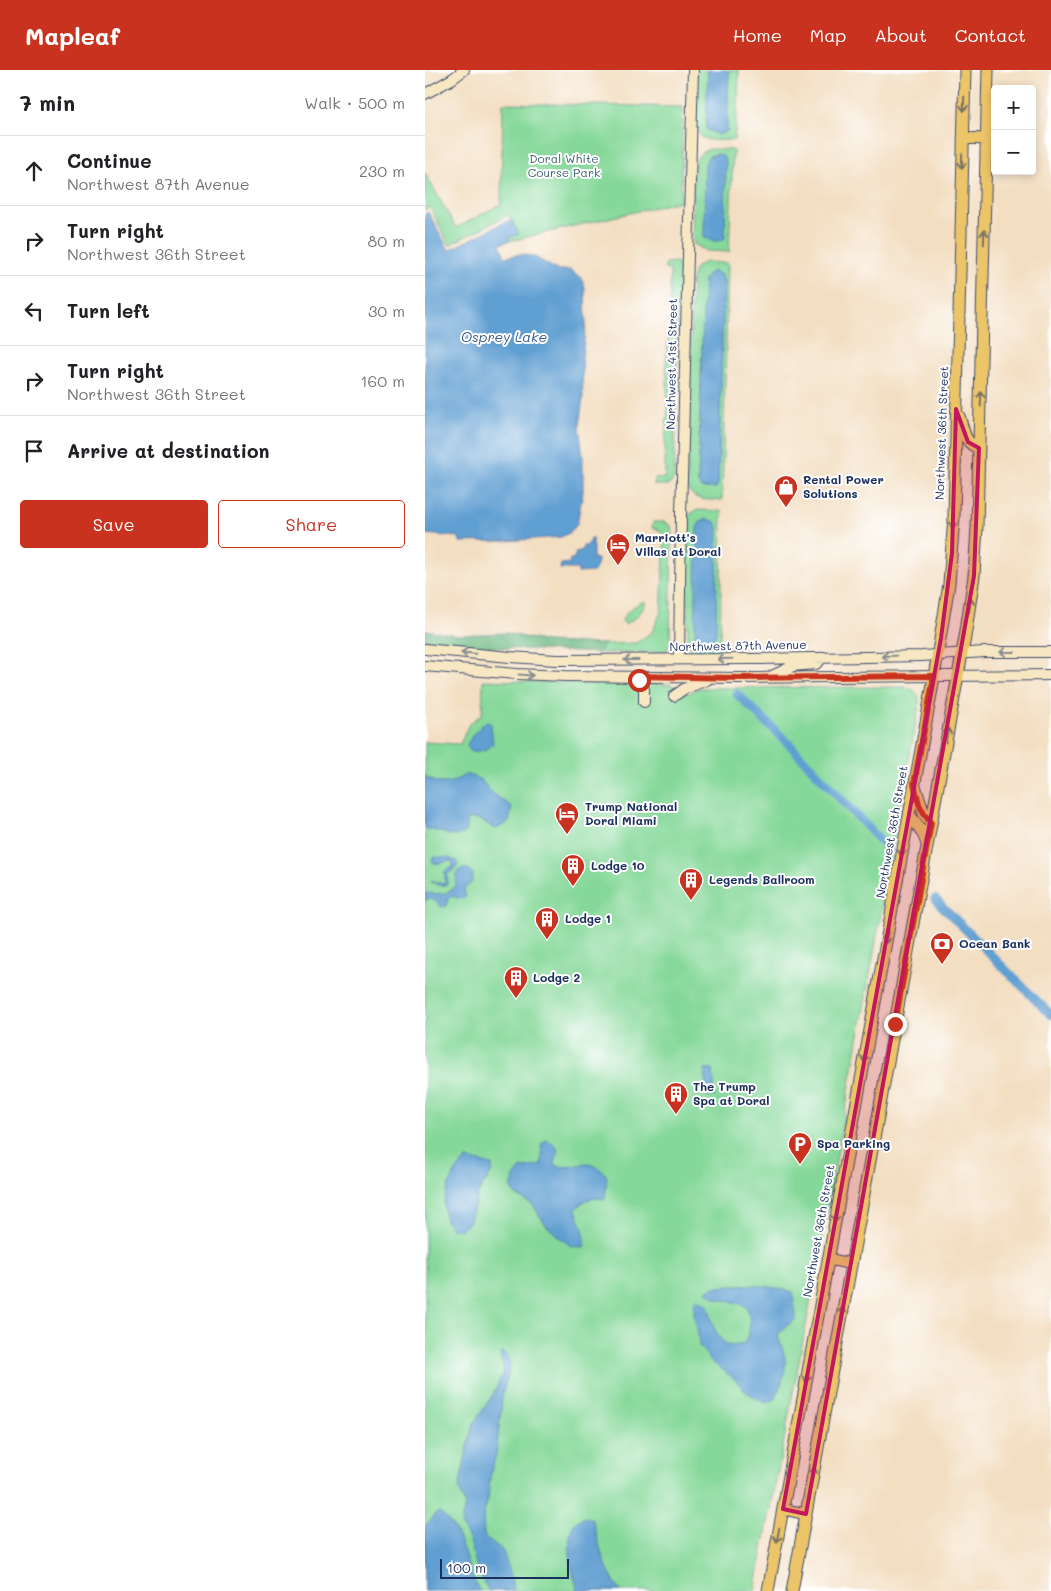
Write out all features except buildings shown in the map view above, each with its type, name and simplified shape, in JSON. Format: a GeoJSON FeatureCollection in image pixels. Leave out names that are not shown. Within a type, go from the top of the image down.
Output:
{"type":"FeatureCollection","features":[{"type":"Feature","properties":{"kind":"main road"},"geometry":{"type":"LineString","coordinates":[[425,94],[464,70]]}},
{"type":"Feature","properties":{"kind":"main road","name":"Northwest 41st Street"},"geometry":{"type":"LineString","coordinates":[[679,660],[693,70]]}},
{"type":"Feature","properties":{"kind":"main road","name":"Northwest 36th Street"},"geometry":{"type":"LineString","coordinates":[[768,1591],[938,655],[951,558],[965,70]]}},
{"type":"Feature","properties":{"kind":"main road"},"geometry":{"type":"LineString","coordinates":[[792,1591],[971,597],[976,553],[988,70]]}},
{"type":"Feature","properties":{"kind":"main road"},"geometry":{"type":"LineString","coordinates":[[963,138],[987,139]]}},
{"type":"Feature","properties":{"kind":"main road"},"geometry":{"type":"LineString","coordinates":[[956,409],[968,442],[979,448]]}},
{"type":"Feature","properties":{"kind":"main road","name":"Northwest 87th Avenue"},"geometry":{"type":"LineString","coordinates":[[425,649],[550,660],[824,658],[1051,652]]}},
{"type":"Feature","properties":{"kind":"main road"},"geometry":{"type":"LineString","coordinates":[[769,677],[793,666],[816,664],[824,658]]}},
{"type":"Feature","properties":{"kind":"main road"},"geometry":{"type":"LineString","coordinates":[[425,666],[549,676],[1051,675]]}},
{"type":"Feature","properties":{"kind":"main road"},"geometry":{"type":"LineString","coordinates":[[636,676],[644,689],[644,702]]}},
{"type":"Feature","properties":{"kind":"main road"},"geometry":{"type":"LineString","coordinates":[[674,696],[684,689],[713,677]]}},
{"type":"Feature","properties":{"kind":"main road"},"geometry":{"type":"LineString","coordinates":[[914,784],[919,804],[931,823]]}},
{"type":"Feature","properties":{"kind":"main road"},"geometry":{"type":"LineString","coordinates":[[909,815],[918,824],[927,846]]}},
{"type":"Feature","properties":{"kind":"main road"},"geometry":{"type":"LineString","coordinates":[[828,1259],[851,1264]]}},
{"type":"Feature","properties":{"kind":"main road"},"geometry":{"type":"LineString","coordinates":[[783,1509],[806,1514]]}},
{"type":"Feature","properties":{"kind":"highlighted area"},"geometry":{"type":"Polygon","coordinates":[[[956,409],[968,442],[979,448],[974,576],[806,1514],[783,1509],[941,638],[952,553],[956,409]]]}},
{"type":"Feature","properties":{"kind":"green space"},"geometry":{"type":"Polygon","coordinates":[[[696,70],[708,70],[706,129],[727,131],[729,70],[739,70],[734,140],[715,141],[705,139],[697,131],[695,125],[696,70]]]}},
{"type":"Feature","properties":{"kind":"green space","name":"Doral White Course Park"},"geometry":{"type":"Polygon","coordinates":[[[503,103],[683,107],[681,201],[510,241],[509,238],[519,234],[511,227],[514,223],[508,215],[449,245],[430,207],[425,210],[425,173],[456,228],[501,204],[503,103]]]}},
{"type":"Feature","properties":{"kind":"green space"},"geometry":{"type":"Polygon","coordinates":[[[711,149],[733,150],[729,252],[706,251],[694,244],[692,236],[694,163],[701,154],[711,149]]]}},
{"type":"Feature","properties":{"kind":"green space"},"geometry":{"type":"Polygon","coordinates":[[[676,262],[680,267],[674,479],[669,485],[654,485],[655,479],[665,478],[665,440],[668,407],[666,360],[670,325],[670,270],[665,269],[665,263],[676,262]]]}},
{"type":"Feature","properties":{"kind":"green space"},"geometry":{"type":"Polygon","coordinates":[[[705,262],[728,263],[722,500],[701,499],[693,495],[687,486],[692,275],[695,268],[705,262]],[[709,273],[704,280],[698,482],[701,488],[716,488],[718,484],[724,281],[721,275],[709,273]]]}},
{"type":"Feature","properties":{"kind":"green space"},"geometry":{"type":"Polygon","coordinates":[[[697,510],[722,511],[720,652],[694,650],[688,644],[686,521],[690,514],[697,510]]]}},
{"type":"Feature","properties":{"kind":"green space"},"geometry":{"type":"Polygon","coordinates":[[[653,522],[665,522],[671,526],[670,645],[663,652],[598,653],[605,644],[636,643],[652,632],[661,612],[665,536],[659,530],[652,528],[653,522]]]}},
{"type":"Feature","properties":{"kind":"green space"},"geometry":{"type":"Polygon","coordinates":[[[644,601],[646,603],[640,613],[625,624],[622,620],[626,614],[644,601]]]}},
{"type":"Feature","properties":{"kind":"green space"},"geometry":{"type":"Polygon","coordinates":[[[425,630],[458,635],[506,633],[547,642],[605,644],[598,653],[425,644],[425,630]]]}},
{"type":"Feature","properties":{"kind":"green space"},"geometry":{"type":"Polygon","coordinates":[[[483,680],[633,685],[663,684],[672,685],[686,694],[699,688],[906,687],[915,691],[919,699],[810,1304],[755,1591],[425,1591],[425,742],[460,744],[469,724],[482,714],[483,680]]]}},
{"type":"Feature","properties":{"kind":"water"},"geometry":{"type":"Polygon","coordinates":[[[708,70],[729,70],[727,131],[718,135],[706,129],[708,70]]]}},
{"type":"Feature","properties":{"kind":"water"},"geometry":{"type":"Polygon","coordinates":[[[718,154],[723,156],[726,162],[725,238],[718,241],[704,237],[705,163],[709,156],[718,154]]]}},
{"type":"Feature","properties":{"kind":"water","name":"Osprey Lake"},"geometry":{"type":"Polygon","coordinates":[[[428,212],[449,250],[511,219],[514,223],[511,226],[514,225],[519,234],[509,238],[510,241],[500,244],[505,257],[521,254],[535,257],[557,270],[570,270],[582,278],[585,289],[586,325],[582,356],[583,399],[579,426],[583,457],[583,492],[577,524],[571,532],[561,537],[460,542],[459,537],[425,534],[425,214],[428,212]]]}},
{"type":"Feature","properties":{"kind":"water"},"geometry":{"type":"Polygon","coordinates":[[[714,271],[721,275],[724,281],[718,484],[716,488],[701,488],[698,483],[704,280],[709,273],[714,271]]]}},
{"type":"Feature","properties":{"kind":"water"},"geometry":{"type":"Polygon","coordinates":[[[707,519],[714,521],[718,526],[716,633],[712,645],[698,647],[695,642],[697,527],[701,521],[707,519]]]}},
{"type":"Feature","properties":{"kind":"water"},"geometry":{"type":"Polygon","coordinates":[[[590,539],[593,539],[593,559],[597,559],[596,569],[593,572],[578,573],[578,569],[560,569],[561,564],[570,563],[570,559],[574,559],[576,552],[583,550],[583,546],[587,546],[590,539]]]}},
{"type":"Feature","properties":{"kind":"water"},"geometry":{"type":"Polygon","coordinates":[[[486,721],[491,724],[493,744],[483,750],[470,751],[467,745],[473,734],[486,721]]]}},
{"type":"Feature","properties":{"kind":"water"},"geometry":{"type":"Polygon","coordinates":[[[467,774],[481,780],[491,792],[512,807],[509,822],[496,829],[479,819],[468,819],[465,833],[455,836],[425,828],[425,776],[436,782],[446,783],[467,774]]]}},
{"type":"Feature","properties":{"kind":"water"},"geometry":{"type":"Polygon","coordinates":[[[435,857],[449,858],[456,861],[458,866],[447,875],[448,883],[444,885],[431,882],[432,880],[442,884],[445,883],[445,871],[453,867],[453,864],[450,861],[433,864],[432,859],[435,857]]]}},
{"type":"Feature","properties":{"kind":"water"},"geometry":{"type":"Polygon","coordinates":[[[469,869],[473,874],[472,882],[464,889],[466,897],[461,899],[452,896],[448,899],[446,906],[442,907],[433,899],[428,898],[425,902],[425,893],[443,893],[451,890],[457,883],[458,871],[469,869]]]}},
{"type":"Feature","properties":{"kind":"water"},"geometry":{"type":"Polygon","coordinates":[[[713,1069],[715,1096],[707,1097],[705,1070],[713,1069]]]}},
{"type":"Feature","properties":{"kind":"water"},"geometry":{"type":"Polygon","coordinates":[[[546,1140],[553,1143],[557,1148],[558,1154],[554,1161],[555,1165],[562,1167],[587,1164],[600,1169],[607,1176],[605,1199],[596,1198],[588,1200],[576,1209],[584,1232],[584,1247],[571,1246],[559,1237],[545,1224],[533,1205],[516,1195],[511,1189],[514,1177],[520,1169],[541,1165],[542,1143],[546,1140]]]}},
{"type":"Feature","properties":{"kind":"water"},"geometry":{"type":"Polygon","coordinates":[[[467,1159],[492,1165],[492,1172],[479,1191],[469,1223],[462,1229],[453,1229],[447,1222],[444,1213],[446,1193],[455,1173],[467,1159]]]}},
{"type":"Feature","properties":{"kind":"water"},"geometry":{"type":"Polygon","coordinates":[[[755,1285],[793,1292],[796,1312],[796,1319],[778,1335],[785,1358],[784,1374],[774,1400],[765,1403],[745,1391],[735,1379],[712,1362],[699,1346],[694,1317],[694,1304],[697,1299],[708,1305],[717,1335],[721,1339],[732,1346],[743,1344],[748,1336],[749,1316],[747,1307],[742,1304],[715,1298],[707,1291],[714,1287],[755,1285]]]}},
{"type":"Feature","properties":{"kind":"water"},"geometry":{"type":"Polygon","coordinates":[[[503,1352],[510,1365],[503,1391],[496,1454],[483,1517],[484,1535],[493,1544],[502,1549],[511,1576],[513,1591],[489,1591],[478,1572],[470,1541],[461,1524],[465,1505],[459,1489],[473,1425],[495,1391],[504,1370],[500,1353],[503,1352]]]}},
{"type":"Feature","properties":{"kind":"water"},"geometry":{"type":"Polygon","coordinates":[[[438,1512],[454,1528],[474,1581],[480,1591],[425,1591],[425,1526],[438,1512]]]}},
{"type":"Feature","properties":{"kind":"water"},"geometry":{"type":"Polygon","coordinates":[[[588,1517],[592,1519],[606,1566],[621,1591],[578,1591],[570,1557],[571,1531],[574,1524],[588,1517]]]}},
{"type":"Feature","properties":{"kind":"waterway"},"geometry":{"type":"LineString","coordinates":[[737,694],[788,743],[889,850]]}},
{"type":"Feature","properties":{"kind":"waterway"},"geometry":{"type":"LineString","coordinates":[[935,899],[1051,1015]]}},
{"type":"Feature","properties":{"kind":"place","name":"Rental Power Solutions"},"geometry":{"type":"Point","coordinates":[786,508]}},
{"type":"Feature","properties":{"kind":"place","name":"Marriott's Villas at Doral"},"geometry":{"type":"Point","coordinates":[618,566]}},
{"type":"Feature","properties":{"kind":"place","name":"Trump National Doral Miami"},"geometry":{"type":"Point","coordinates":[567,835]}},
{"type":"Feature","properties":{"kind":"place","name":"Lodge 10"},"geometry":{"type":"Point","coordinates":[573,887]}},
{"type":"Feature","properties":{"kind":"place","name":"Legends Ballroom"},"geometry":{"type":"Point","coordinates":[691,901]}},
{"type":"Feature","properties":{"kind":"place","name":"Lodge 1"},"geometry":{"type":"Point","coordinates":[547,940]}},
{"type":"Feature","properties":{"kind":"place","name":"Ocean Bank"},"geometry":{"type":"Point","coordinates":[942,965]}},
{"type":"Feature","properties":{"kind":"place","name":"Lodge 2"},"geometry":{"type":"Point","coordinates":[516,999]}},
{"type":"Feature","properties":{"kind":"place","name":"The Trump Spa at Doral"},"geometry":{"type":"Point","coordinates":[676,1115]}},
{"type":"Feature","properties":{"kind":"place","name":"Spa Parking"},"geometry":{"type":"Point","coordinates":[800,1165]}},
{"type":"Feature","properties":{"kind":"route"},"geometry":{"type":"LineString","coordinates":[[639,680],[636,676],[740,678],[934,676],[914,784],[919,804],[931,823],[895,1024]]}}]}
